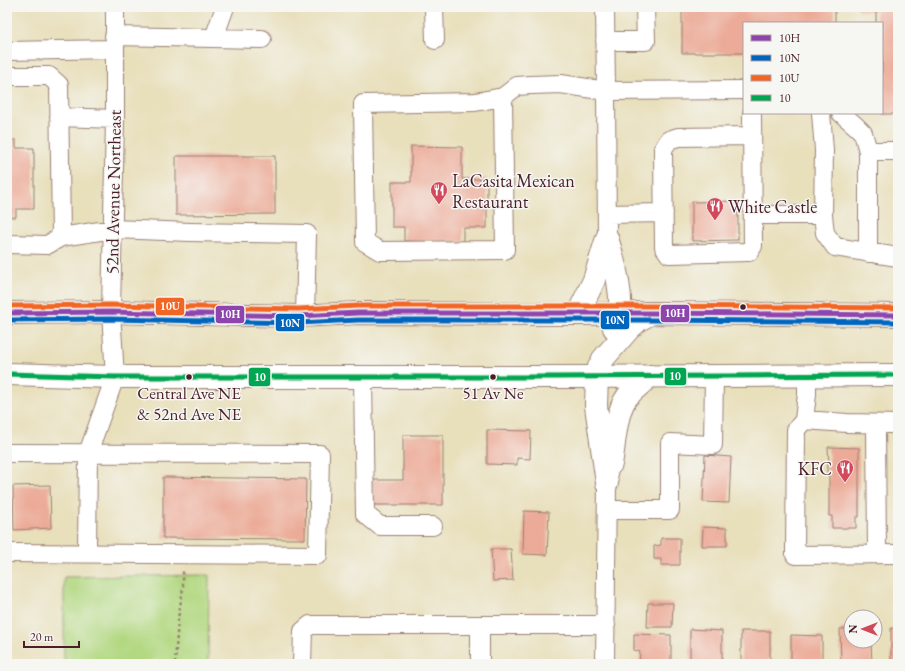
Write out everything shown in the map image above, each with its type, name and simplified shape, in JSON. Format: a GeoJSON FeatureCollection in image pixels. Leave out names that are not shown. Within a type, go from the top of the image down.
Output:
{"type":"FeatureCollection","features":[{"type":"Feature","properties":{"kind":"main road"},"geometry":{"type":"LineString","coordinates":[[552,377],[573,371],[584,365],[595,356],[612,332],[620,314],[616,264],[607,238]]}},
{"type":"Feature","properties":{"kind":"main road"},"geometry":{"type":"LineString","coordinates":[[578,314],[594,280],[607,238]]}},
{"type":"Feature","properties":{"kind":"main road"},"geometry":{"type":"LineString","coordinates":[[7,313],[111,312],[305,316],[358,313],[898,315]]}},
{"type":"Feature","properties":{"kind":"main road"},"geometry":{"type":"LineString","coordinates":[[606,483],[596,406],[597,377],[599,367],[603,359],[628,328],[652,313]]}},
{"type":"Feature","properties":{"kind":"main road"},"geometry":{"type":"LineString","coordinates":[[7,374],[115,377],[597,377],[714,375],[898,375]]}},
{"type":"Feature","properties":{"kind":"main road"},"geometry":{"type":"LineString","coordinates":[[606,483],[614,448],[620,410],[626,398],[650,376]]}},
{"type":"Feature","properties":{"kind":"street","name":"52nd Avenue Northeast"},"geometry":{"type":"LineString","coordinates":[[115,7],[114,229],[111,312],[115,377]]}},
{"type":"Feature","properties":{"kind":"street"},"geometry":{"type":"LineString","coordinates":[[214,38],[225,7]]}},
{"type":"Feature","properties":{"kind":"street"},"geometry":{"type":"LineString","coordinates":[[434,7],[435,40]]}},
{"type":"Feature","properties":{"kind":"street"},"geometry":{"type":"LineString","coordinates":[[605,7],[608,214],[607,238]]}},
{"type":"Feature","properties":{"kind":"street"},"geometry":{"type":"LineString","coordinates":[[605,41],[646,40],[645,7]]}},
{"type":"Feature","properties":{"kind":"street"},"geometry":{"type":"LineString","coordinates":[[7,51],[114,42],[214,38],[262,39]]}},
{"type":"Feature","properties":{"kind":"street"},"geometry":{"type":"LineString","coordinates":[[7,76],[49,76],[59,85],[61,237]]}},
{"type":"Feature","properties":{"kind":"street"},"geometry":{"type":"LineString","coordinates":[[503,97],[505,250],[380,252],[365,242],[363,104],[475,102],[503,97],[517,86],[546,84],[561,84],[606,91],[743,90]]}},
{"type":"Feature","properties":{"kind":"street"},"geometry":{"type":"LineString","coordinates":[[752,114],[753,246],[749,252],[669,254],[664,246],[663,149],[669,140],[678,137],[752,136]]}},
{"type":"Feature","properties":{"kind":"street"},"geometry":{"type":"LineString","coordinates":[[821,114],[824,150],[823,215],[825,233],[835,247],[898,257]]}},
{"type":"Feature","properties":{"kind":"street"},"geometry":{"type":"LineString","coordinates":[[842,114],[863,133],[868,151],[868,253]]}},
{"type":"Feature","properties":{"kind":"street"},"geometry":{"type":"LineString","coordinates":[[59,117],[115,119]]}},
{"type":"Feature","properties":{"kind":"street"},"geometry":{"type":"LineString","coordinates":[[868,151],[898,152]]}},
{"type":"Feature","properties":{"kind":"street"},"geometry":{"type":"LineString","coordinates":[[608,214],[664,213]]}},
{"type":"Feature","properties":{"kind":"street"},"geometry":{"type":"LineString","coordinates":[[753,215],[823,215]]}},
{"type":"Feature","properties":{"kind":"street"},"geometry":{"type":"LineString","coordinates":[[7,244],[47,245],[61,237],[114,229],[307,234],[305,316]]}},
{"type":"Feature","properties":{"kind":"street"},"geometry":{"type":"LineString","coordinates":[[607,510],[670,510],[670,443],[713,445],[714,375]]}},
{"type":"Feature","properties":{"kind":"street"},"geometry":{"type":"LineString","coordinates":[[806,375],[807,394],[804,420],[796,430],[795,555],[898,554]]}},
{"type":"Feature","properties":{"kind":"street"},"geometry":{"type":"LineString","coordinates":[[363,376],[365,514],[380,526],[433,526]]}},
{"type":"Feature","properties":{"kind":"street"},"geometry":{"type":"LineString","coordinates":[[87,553],[88,453],[115,377]]}},
{"type":"Feature","properties":{"kind":"street"},"geometry":{"type":"LineString","coordinates":[[804,420],[898,424]]}},
{"type":"Feature","properties":{"kind":"street"},"geometry":{"type":"LineString","coordinates":[[876,424],[877,554]]}},
{"type":"Feature","properties":{"kind":"street"},"geometry":{"type":"LineString","coordinates":[[7,453],[320,454],[318,555],[7,553]]}},
{"type":"Feature","properties":{"kind":"street"},"geometry":{"type":"LineString","coordinates":[[605,664],[606,483]]}},
{"type":"Feature","properties":{"kind":"street"},"geometry":{"type":"LineString","coordinates":[[302,664],[303,631],[310,625],[606,624]]}},
{"type":"Feature","properties":{"kind":"street"},"geometry":{"type":"LineString","coordinates":[[480,625],[480,664]]}},
{"type":"Feature","properties":{"kind":"path"},"geometry":{"type":"LineString","coordinates":[[175,664],[178,619],[183,588],[182,554]]}},
{"type":"Feature","properties":{"kind":"green space"},"geometry":{"type":"Polygon","coordinates":[[[209,575],[208,664],[64,664],[64,577],[209,575]]]}},
{"type":"Feature","properties":{"kind":"building"},"geometry":{"type":"Polygon","coordinates":[[[682,7],[835,7],[835,22],[743,22],[743,53],[682,53],[682,7]]]}},
{"type":"Feature","properties":{"kind":"building"},"geometry":{"type":"Polygon","coordinates":[[[859,7],[898,7],[898,114],[883,114],[883,22],[876,22],[876,11],[859,11],[859,7]]]}},
{"type":"Feature","properties":{"kind":"building"},"geometry":{"type":"Polygon","coordinates":[[[7,140],[16,140],[16,148],[34,148],[34,209],[16,209],[16,217],[7,217],[7,140]]]}},
{"type":"Feature","properties":{"kind":"building","name":"LaCasita Mexican Restaurant"},"geometry":{"type":"Polygon","coordinates":[[[411,146],[462,147],[462,179],[487,179],[487,228],[463,228],[463,242],[404,241],[404,227],[392,227],[392,182],[411,182],[411,146]]]}},
{"type":"Feature","properties":{"kind":"building"},"geometry":{"type":"Polygon","coordinates":[[[176,156],[275,156],[275,214],[176,215],[176,156]]]}},
{"type":"Feature","properties":{"kind":"building","name":"White Castle"},"geometry":{"type":"Polygon","coordinates":[[[738,201],[738,240],[692,241],[692,202],[738,201]]]}},
{"type":"Feature","properties":{"kind":"building"},"geometry":{"type":"Polygon","coordinates":[[[487,430],[531,431],[530,459],[517,458],[517,465],[487,464],[487,430]]]}},
{"type":"Feature","properties":{"kind":"building"},"geometry":{"type":"Polygon","coordinates":[[[403,435],[443,435],[443,505],[374,505],[372,480],[403,480],[403,435]]]}},
{"type":"Feature","properties":{"kind":"building"},"geometry":{"type":"Polygon","coordinates":[[[828,447],[859,448],[859,517],[856,517],[856,528],[832,528],[832,516],[829,516],[829,475],[827,475],[827,465],[829,465],[828,447]]]}},
{"type":"Feature","properties":{"kind":"building"},"geometry":{"type":"Polygon","coordinates":[[[705,455],[731,457],[729,503],[703,502],[705,455]]]}},
{"type":"Feature","properties":{"kind":"building"},"geometry":{"type":"Polygon","coordinates":[[[163,477],[306,479],[305,539],[163,538],[163,477]]]}},
{"type":"Feature","properties":{"kind":"building"},"geometry":{"type":"Polygon","coordinates":[[[50,485],[51,528],[14,530],[13,486],[50,485]]]}},
{"type":"Feature","properties":{"kind":"building"},"geometry":{"type":"Polygon","coordinates":[[[524,511],[549,512],[547,555],[523,554],[524,511]]]}},
{"type":"Feature","properties":{"kind":"building"},"geometry":{"type":"Polygon","coordinates":[[[703,527],[727,528],[727,546],[702,546],[703,527]]]}},
{"type":"Feature","properties":{"kind":"building"},"geometry":{"type":"Polygon","coordinates":[[[661,538],[680,538],[680,565],[661,565],[661,559],[654,559],[654,546],[661,545],[661,538]]]}},
{"type":"Feature","properties":{"kind":"building"},"geometry":{"type":"Polygon","coordinates":[[[491,549],[511,549],[513,580],[493,581],[491,549]]]}},
{"type":"Feature","properties":{"kind":"building"},"geometry":{"type":"Polygon","coordinates":[[[648,603],[673,603],[672,627],[647,627],[648,603]]]}},
{"type":"Feature","properties":{"kind":"building"},"geometry":{"type":"Polygon","coordinates":[[[891,628],[898,629],[898,664],[891,664],[891,628]]]}},
{"type":"Feature","properties":{"kind":"building"},"geometry":{"type":"Polygon","coordinates":[[[690,629],[722,631],[722,664],[690,664],[690,629]]]}},
{"type":"Feature","properties":{"kind":"building"},"geometry":{"type":"Polygon","coordinates":[[[840,629],[843,629],[843,649],[871,649],[872,664],[841,664],[840,629]]]}},
{"type":"Feature","properties":{"kind":"building"},"geometry":{"type":"Polygon","coordinates":[[[741,631],[770,631],[770,664],[741,664],[741,631]]]}},
{"type":"Feature","properties":{"kind":"building"},"geometry":{"type":"Polygon","coordinates":[[[634,634],[671,635],[671,664],[639,664],[640,652],[634,650],[634,634]]]}},
{"type":"Feature","properties":{"kind":"building"},"geometry":{"type":"Polygon","coordinates":[[[791,635],[822,636],[822,664],[791,664],[791,635]]]}},
{"type":"Feature","properties":{"kind":"transit line","name":"10U"},"geometry":{"type":"LineString","coordinates":[[7,306],[111,305],[298,309],[358,306],[898,308]]}},
{"type":"Feature","properties":{"kind":"transit line","name":"10H"},"geometry":{"type":"LineString","coordinates":[[7,313],[111,312],[298,316],[358,313],[898,315]]}},
{"type":"Feature","properties":{"kind":"transit line","name":"10N"},"geometry":{"type":"LineString","coordinates":[[7,320],[111,319],[298,323],[358,320],[898,322]]}},
{"type":"Feature","properties":{"kind":"transit line","name":"10"},"geometry":{"type":"LineString","coordinates":[[7,374],[115,377],[898,375]]}},
{"type":"Feature","properties":{"kind":"place","name":"LaCasita Mexican Restaurant"},"geometry":{"type":"Point","coordinates":[439,205]}},
{"type":"Feature","properties":{"kind":"place","name":"White Castle"},"geometry":{"type":"Point","coordinates":[715,221]}},
{"type":"Feature","properties":{"kind":"place","name":"Central Ave NE & 52nd Ave NE"},"geometry":{"type":"Point","coordinates":[189,377]}},
{"type":"Feature","properties":{"kind":"place","name":"51 Av Ne"},"geometry":{"type":"Point","coordinates":[493,377]}},
{"type":"Feature","properties":{"kind":"place","name":"KFC"},"geometry":{"type":"Point","coordinates":[845,483]}}]}
